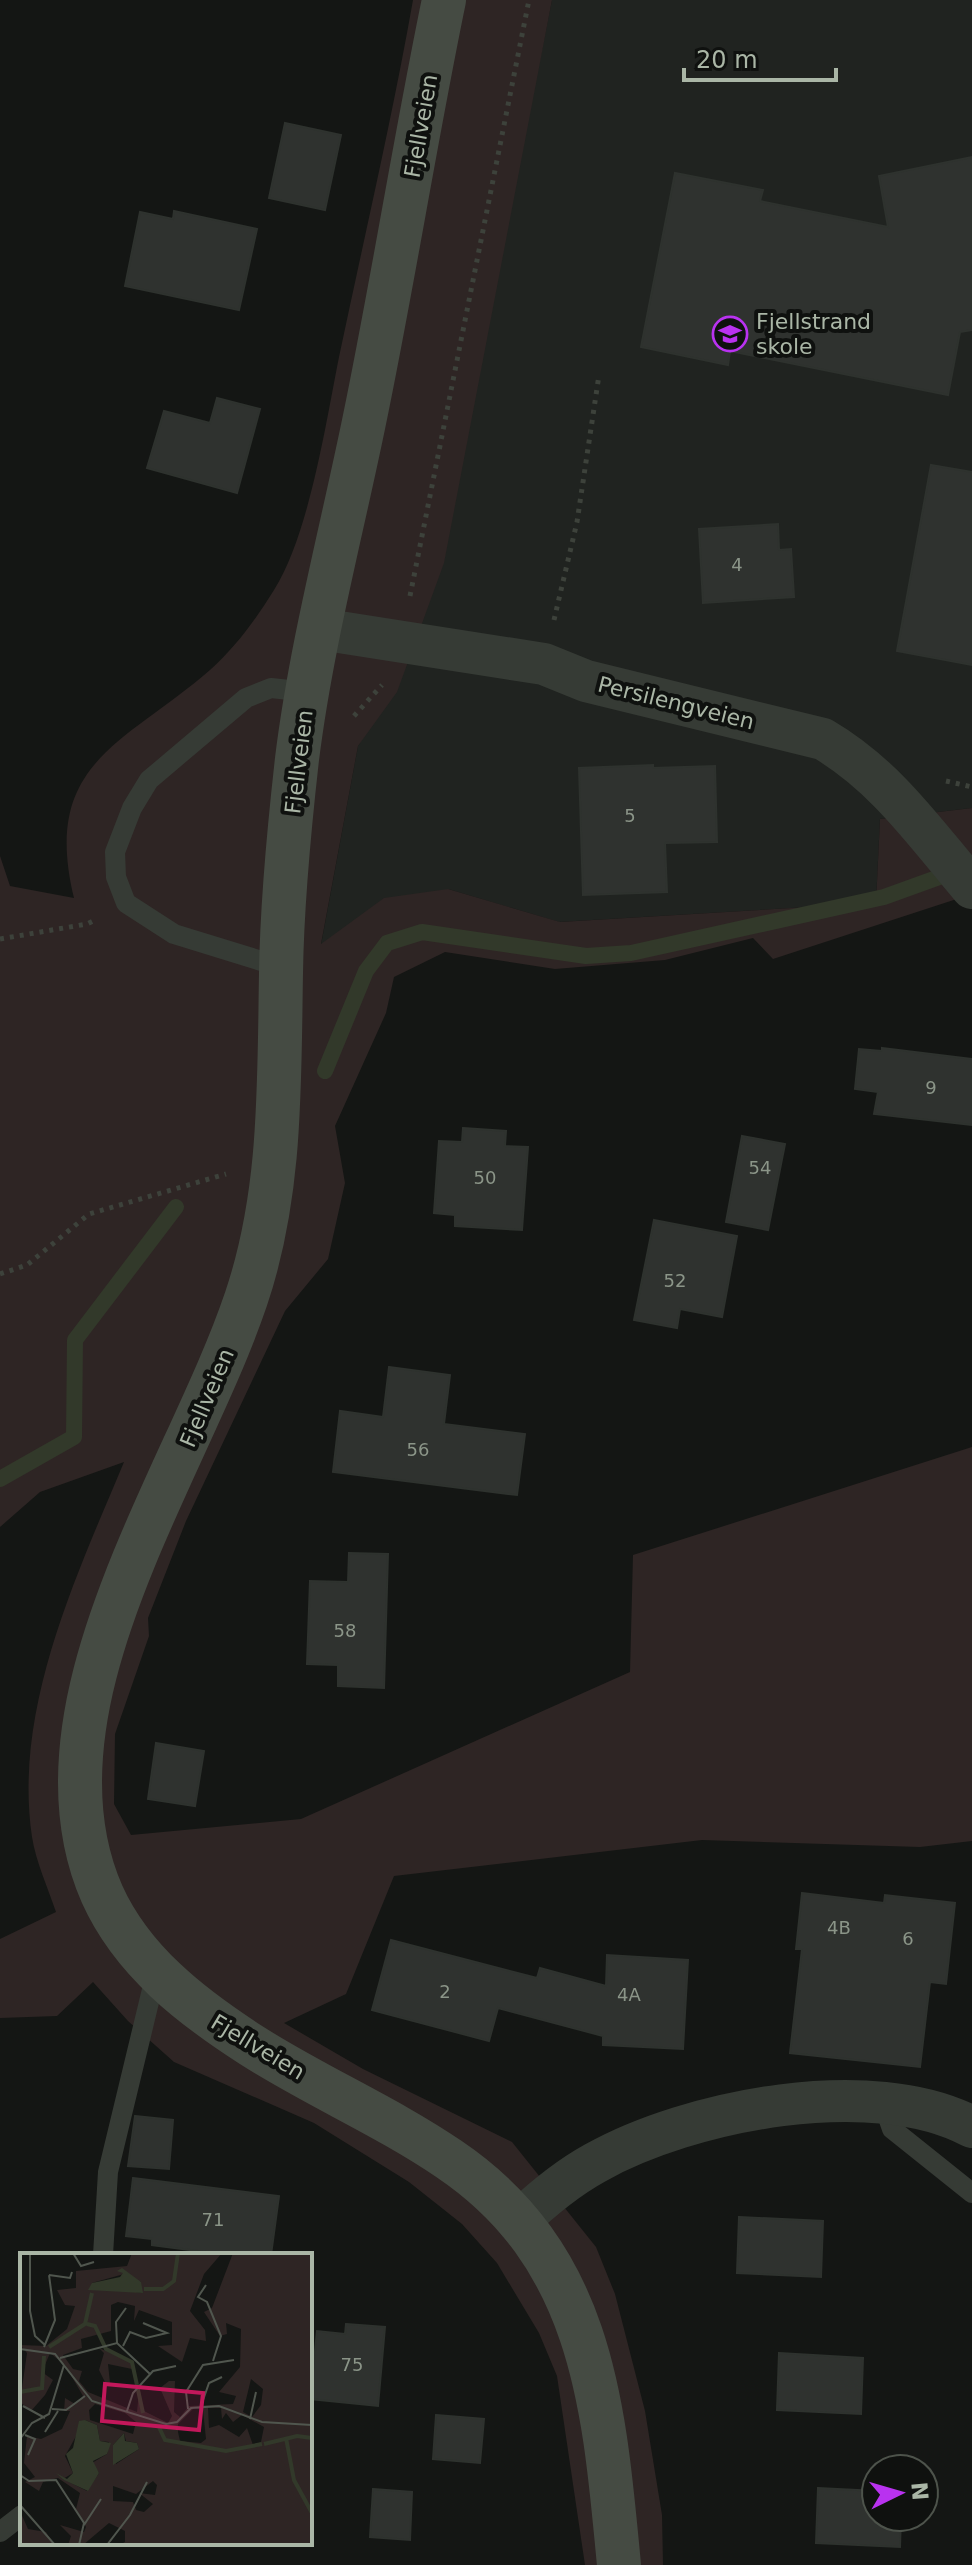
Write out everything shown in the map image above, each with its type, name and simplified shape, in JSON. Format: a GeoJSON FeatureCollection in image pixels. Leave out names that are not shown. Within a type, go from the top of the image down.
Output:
{"type":"FeatureCollection","features":[{"type":"Feature","properties":{"kind":"main road","name":"Fjellveien"},"geometry":{"type":"LineString","coordinates":[[444,0],[395,268],[308,692],[291,820],[281,967],[279,1112],[273,1175],[250,1288],[221,1371],[121,1593],[91,1684],[82,1735],[80,1792],[85,1841],[103,1897],[156,1973],[205,2016],[449,2159],[481,2183],[541,2249],[563,2288],[592,2367],[605,2424],[619,2565]]}},
{"type":"Feature","properties":{"kind":"street","name":"Persilengveien"},"geometry":{"type":"LineString","coordinates":[[320,629],[544,664],[586,681],[823,739],[870,771],[964,878]]}},
{"type":"Feature","properties":{"kind":"street"},"geometry":{"type":"LineString","coordinates":[[518,2222],[545,2196],[595,2162],[721,2114],[816,2102],[883,2103],[959,2121],[972,2127]]}},
{"type":"Feature","properties":{"kind":"lane"},"geometry":{"type":"LineString","coordinates":[[281,967],[174,934],[126,903],[116,877],[115,852],[132,808],[149,780],[246,698],[271,688],[308,692]]}},
{"type":"Feature","properties":{"kind":"lane"},"geometry":{"type":"LineString","coordinates":[[103,2253],[108,2172],[156,1973]]}},
{"type":"Feature","properties":{"kind":"lane"},"geometry":{"type":"LineString","coordinates":[[883,2103],[892,2129],[972,2193]]}},
{"type":"Feature","properties":{"kind":"lane"},"geometry":{"type":"LineString","coordinates":[[0,2532],[20,2517]]}},
{"type":"Feature","properties":{"kind":"path"},"geometry":{"type":"LineString","coordinates":[[544,664],[577,522],[599,375]]}},
{"type":"Feature","properties":{"kind":"path"},"geometry":{"type":"LineString","coordinates":[[0,939],[87,924],[126,903]]}},
{"type":"Feature","properties":{"kind":"path"},"geometry":{"type":"LineString","coordinates":[[0,1274],[27,1265],[89,1214],[226,1174]]}},
{"type":"Feature","properties":{"kind":"shaded area"},"geometry":{"type":"Polygon","coordinates":[[[413,0],[552,0],[444,563],[397,692],[358,746],[321,944],[384,898],[448,889],[560,922],[876,903],[880,819],[972,808],[972,894],[773,959],[753,938],[665,960],[555,969],[445,952],[394,977],[386,1013],[335,1126],[345,1183],[328,1259],[285,1311],[186,1521],[148,1618],[149,1636],[115,1734],[114,1804],[131,1835],[301,1819],[630,1672],[633,1555],[972,1447],[972,1841],[920,1847],[702,1840],[394,1876],[346,1994],[284,2023],[363,2069],[512,2142],[596,2247],[615,2294],[645,2411],[662,2515],[663,2565],[585,2565],[557,2376],[539,2333],[497,2263],[462,2224],[409,2182],[314,2123],[174,2062],[128,2021],[93,1982],[57,2016],[0,2018],[0,1939],[56,1912],[32,1837],[29,1789],[32,1741],[40,1692],[69,1597],[124,1462],[40,1492],[0,1527],[0,856],[10,886],[74,898],[67,852],[69,815],[80,786],[98,761],[121,739],[210,670],[228,652],[260,612],[286,567],[315,477],[413,0]]]}},
{"type":"Feature","properties":{"kind":"shaded area","name":"Fjellstrand skole"},"geometry":{"type":"Polygon","coordinates":[[[552,0],[972,0],[972,808],[880,819],[876,903],[559,922],[448,889],[321,945],[358,746],[374,720],[531,104],[552,0]]]}},
{"type":"Feature","properties":{"kind":"building"},"geometry":{"type":"Polygon","coordinates":[[[285,123],[341,135],[325,210],[269,198],[285,123]]]}},
{"type":"Feature","properties":{"kind":"building"},"geometry":{"type":"Polygon","coordinates":[[[972,157],[972,330],[960,332],[948,395],[730,351],[728,365],[641,347],[675,173],[763,190],[760,201],[888,227],[879,176],[972,157]]]}},
{"type":"Feature","properties":{"kind":"building"},"geometry":{"type":"Polygon","coordinates":[[[174,211],[257,229],[239,310],[125,286],[140,212],[173,219],[174,211]]]}},
{"type":"Feature","properties":{"kind":"building"},"geometry":{"type":"Polygon","coordinates":[[[217,398],[260,409],[237,493],[147,468],[164,411],[210,423],[217,398]]]}},
{"type":"Feature","properties":{"kind":"building"},"geometry":{"type":"Polygon","coordinates":[[[931,465],[972,472],[972,665],[897,651],[931,465]]]}},
{"type":"Feature","properties":{"kind":"building"},"geometry":{"type":"Polygon","coordinates":[[[778,524],[779,550],[791,549],[794,597],[703,603],[699,529],[778,524]]]}},
{"type":"Feature","properties":{"kind":"building"},"geometry":{"type":"Polygon","coordinates":[[[653,765],[653,768],[715,766],[717,842],[665,843],[667,892],[583,895],[579,768],[653,765]]]}},
{"type":"Feature","properties":{"kind":"building"},"geometry":{"type":"Polygon","coordinates":[[[882,1048],[972,1059],[972,1125],[874,1114],[878,1092],[855,1089],[859,1049],[882,1051],[882,1048]]]}},
{"type":"Feature","properties":{"kind":"building"},"geometry":{"type":"Polygon","coordinates":[[[463,1128],[506,1131],[505,1146],[528,1147],[522,1230],[455,1226],[455,1215],[434,1213],[439,1141],[462,1142],[463,1128]]]}},
{"type":"Feature","properties":{"kind":"building"},"geometry":{"type":"Polygon","coordinates":[[[742,1136],[785,1144],[768,1230],[726,1222],[742,1136]]]}},
{"type":"Feature","properties":{"kind":"building"},"geometry":{"type":"Polygon","coordinates":[[[654,1220],[737,1236],[722,1317],[680,1309],[677,1328],[634,1320],[654,1220]]]}},
{"type":"Feature","properties":{"kind":"building"},"geometry":{"type":"Polygon","coordinates":[[[389,1367],[450,1375],[444,1424],[525,1434],[517,1495],[333,1472],[340,1411],[383,1417],[389,1367]]]}},
{"type":"Feature","properties":{"kind":"building"},"geometry":{"type":"Polygon","coordinates":[[[349,1553],[388,1554],[384,1688],[338,1686],[338,1665],[307,1664],[310,1581],[348,1582],[349,1553]]]}},
{"type":"Feature","properties":{"kind":"building"},"geometry":{"type":"Polygon","coordinates":[[[156,1743],[204,1751],[195,1806],[148,1799],[156,1743]]]}},
{"type":"Feature","properties":{"kind":"building"},"geometry":{"type":"Polygon","coordinates":[[[802,1893],[884,1903],[885,1895],[955,1903],[946,1984],[930,1982],[920,2067],[790,2053],[802,1949],[796,1949],[802,1893]]]}},
{"type":"Feature","properties":{"kind":"building"},"geometry":{"type":"Polygon","coordinates":[[[391,1940],[537,1978],[540,1968],[606,1986],[607,1955],[688,1960],[683,2049],[603,2045],[603,2036],[498,2008],[489,2041],[372,2010],[391,1940]]]}},
{"type":"Feature","properties":{"kind":"building"},"geometry":{"type":"Polygon","coordinates":[[[135,2116],[173,2120],[169,2169],[128,2166],[135,2116]]]}},
{"type":"Feature","properties":{"kind":"building"},"geometry":{"type":"Polygon","coordinates":[[[133,2178],[279,2196],[271,2253],[213,2253],[152,2245],[152,2239],[126,2236],[133,2178]]]}},
{"type":"Feature","properties":{"kind":"building"},"geometry":{"type":"Polygon","coordinates":[[[739,2217],[823,2221],[821,2277],[737,2273],[739,2217]]]}},
{"type":"Feature","properties":{"kind":"building"},"geometry":{"type":"Polygon","coordinates":[[[346,2324],[385,2327],[378,2406],[312,2399],[317,2331],[345,2334],[346,2324]]]}},
{"type":"Feature","properties":{"kind":"building"},"geometry":{"type":"Polygon","coordinates":[[[779,2353],[863,2358],[861,2414],[777,2410],[779,2353]]]}},
{"type":"Feature","properties":{"kind":"building"},"geometry":{"type":"Polygon","coordinates":[[[436,2415],[484,2419],[480,2463],[433,2459],[436,2415]]]}},
{"type":"Feature","properties":{"kind":"building"},"geometry":{"type":"Polygon","coordinates":[[[818,2488],[860,2490],[860,2533],[900,2533],[900,2547],[816,2543],[818,2488]]]}},
{"type":"Feature","properties":{"kind":"building"},"geometry":{"type":"Polygon","coordinates":[[[373,2489],[412,2492],[410,2540],[370,2537],[373,2489]]]}},
{"type":"Feature","properties":{"kind":"waterway"},"geometry":{"type":"LineString","coordinates":[[325,1071],[366,971],[387,943],[422,932],[586,956],[631,953],[884,897],[956,871]]}},
{"type":"Feature","properties":{"kind":"waterway"},"geometry":{"type":"LineString","coordinates":[[0,1479],[74,1437],[75,1340],[176,1207]]}},
{"type":"Feature","properties":{"kind":"place","name":"Fjellstrand skole"},"geometry":{"type":"Point","coordinates":[730,334]}}]}
